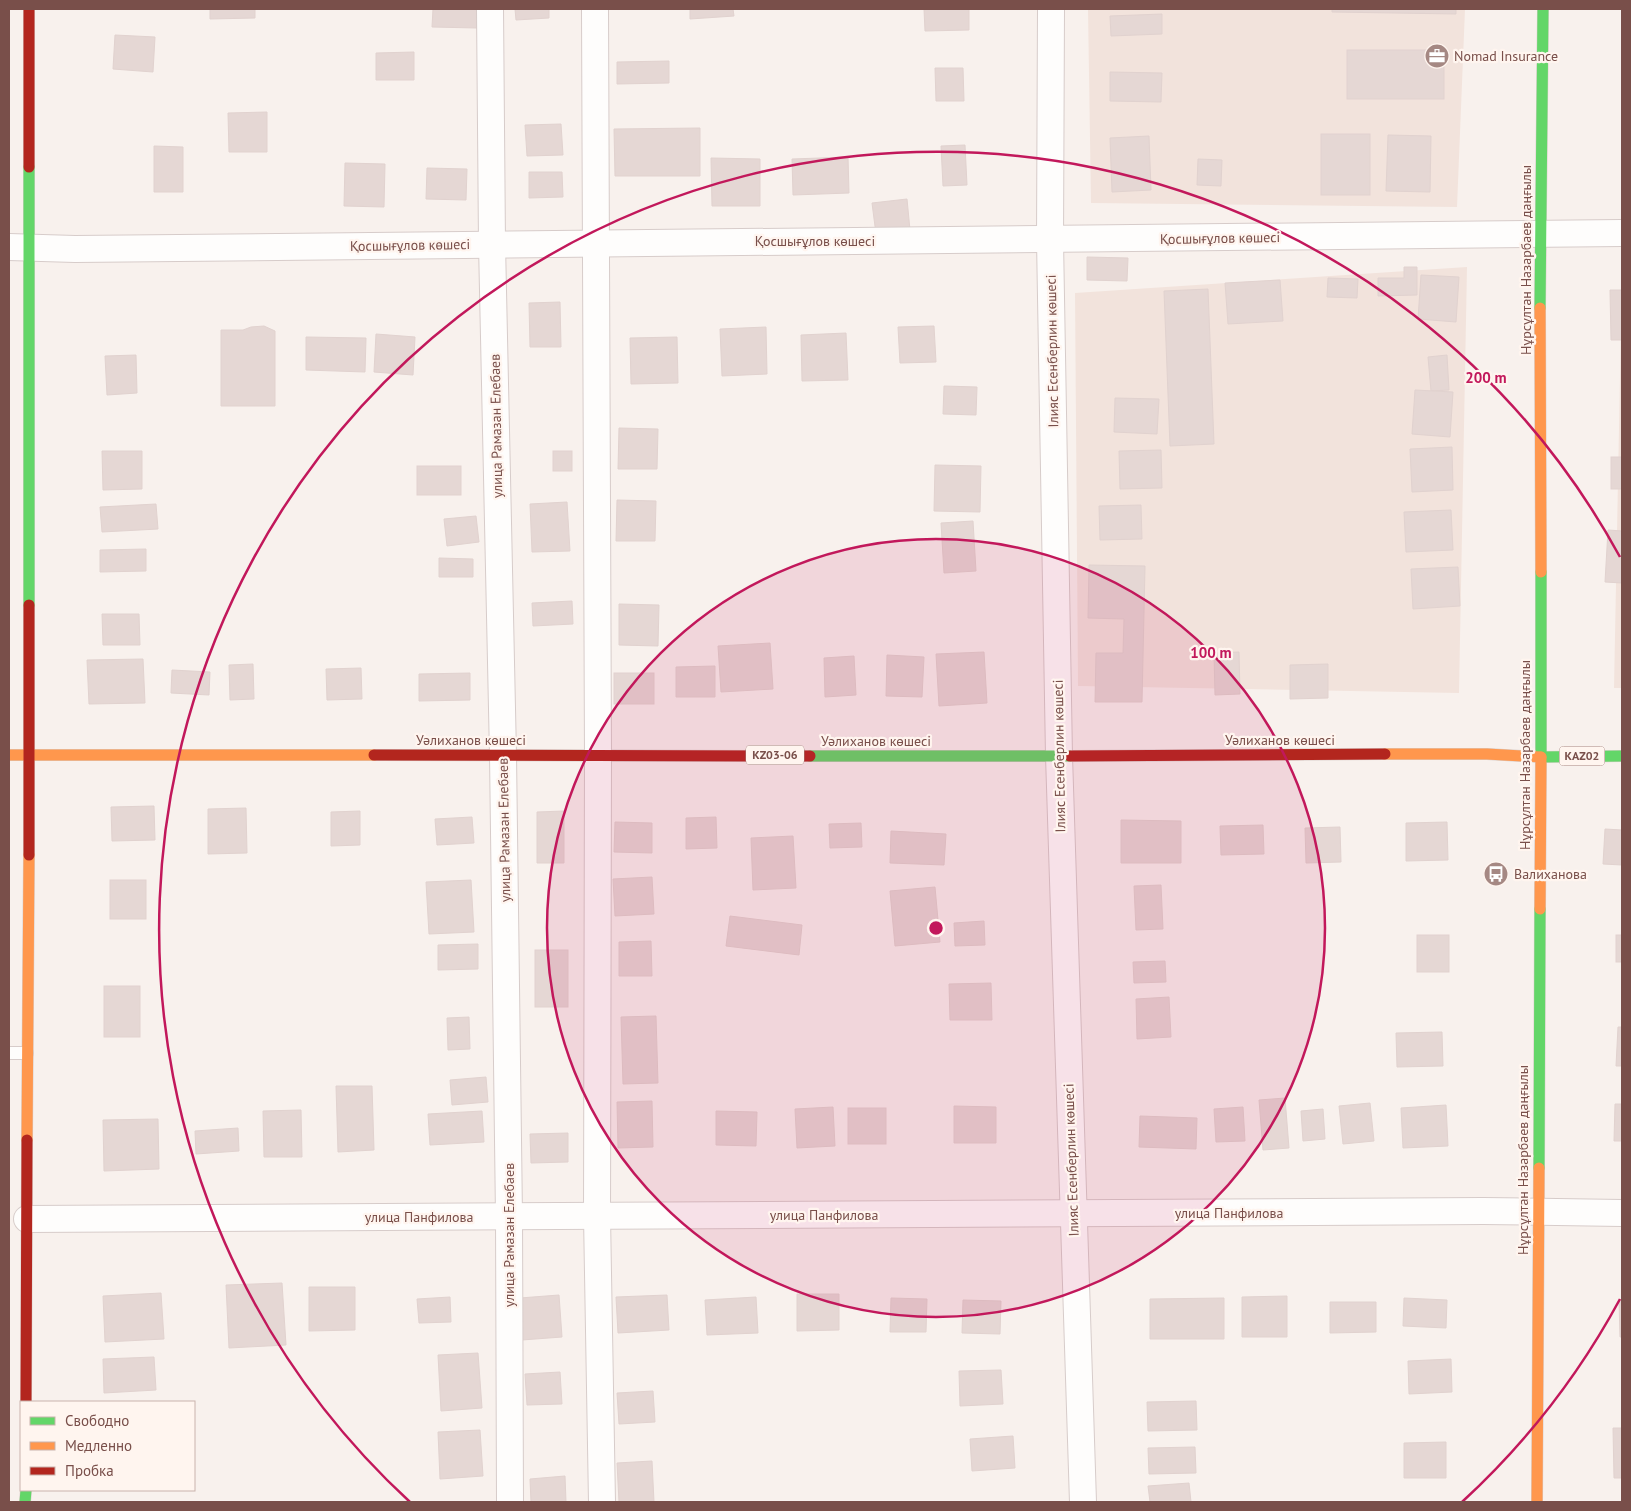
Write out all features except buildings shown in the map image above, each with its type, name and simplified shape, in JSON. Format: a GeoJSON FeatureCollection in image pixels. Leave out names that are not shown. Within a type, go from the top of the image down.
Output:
{"type":"FeatureCollection","features":[{"type":"Feature","properties":{"kind":"main road"},"geometry":{"type":"LineString","coordinates":[[26,1401],[28,754],[19,247],[29,9]]}},
{"type":"Feature","properties":{"kind":"main road","name":"Нұрсұлтан Назарбаев даңғылы"},"geometry":{"type":"LineString","coordinates":[[1537,1502],[1537,1212],[1541,757],[1540,234],[1543,9]]}},
{"type":"Feature","properties":{"kind":"main road","name":"Уәлиханов көшесі"},"geometry":{"type":"LineString","coordinates":[[9,755],[1059,756],[1488,754],[1541,757],[1622,756]]}},
{"type":"Feature","properties":{"kind":"street","name":"улица Рамазан Елебаев"},"geometry":{"type":"LineString","coordinates":[[490,9],[492,244],[503,755],[509,1216],[510,1502]]}},
{"type":"Feature","properties":{"kind":"street"},"geometry":{"type":"LineString","coordinates":[[595,9],[598,755],[597,1216],[602,1502]]}},
{"type":"Feature","properties":{"kind":"street","name":"Ілияс Есенберлин көшесі"},"geometry":{"type":"LineString","coordinates":[[1051,9],[1050,240],[1059,756],[1083,1502]]}},
{"type":"Feature","properties":{"kind":"street","name":"Қосшығұлов көшесі"},"geometry":{"type":"LineString","coordinates":[[19,247],[75,249],[1622,233]]}},
{"type":"Feature","properties":{"kind":"street","name":"улица Панфилова"},"geometry":{"type":"LineString","coordinates":[[26,1219],[1622,1213]]}},
{"type":"Feature","properties":{"kind":"lane"},"geometry":{"type":"LineString","coordinates":[[9,1053],[27,1053]]}},
{"type":"Feature","properties":{"kind":"shaded area"},"geometry":{"type":"Polygon","coordinates":[[[1088,9],[1465,9],[1457,207],[1091,203],[1088,9]]]}},
{"type":"Feature","properties":{"kind":"shaded area"},"geometry":{"type":"Polygon","coordinates":[[[1467,267],[1459,693],[1078,686],[1075,293],[1467,267]]]}},
{"type":"Feature","properties":{"kind":"shaded area"},"geometry":{"type":"Polygon","coordinates":[[[1622,273],[1622,688],[1614,688],[1622,273]]]}},
{"type":"Feature","properties":{"kind":"traffic: fast"},"geometry":{"type":"LineString","coordinates":[[1540,308],[1543,9]]}},
{"type":"Feature","properties":{"kind":"traffic: fast"},"geometry":{"type":"LineString","coordinates":[[29,167],[29,605]]}},
{"type":"Feature","properties":{"kind":"traffic: fast"},"geometry":{"type":"LineString","coordinates":[[1541,572],[1541,757],[1622,756]]}},
{"type":"Feature","properties":{"kind":"traffic: fast"},"geometry":{"type":"LineString","coordinates":[[810,756],[1070,756]]}},
{"type":"Feature","properties":{"kind":"traffic: fast"},"geometry":{"type":"LineString","coordinates":[[1539,1168],[1540,909]]}},
{"type":"Feature","properties":{"kind":"traffic: fast"},"geometry":{"type":"LineString","coordinates":[[25,1502],[26,1491]]}},
{"type":"Feature","properties":{"kind":"traffic: slow"},"geometry":{"type":"LineString","coordinates":[[1540,308],[1541,572]]}},
{"type":"Feature","properties":{"kind":"traffic: slow"},"geometry":{"type":"LineString","coordinates":[[1385,754],[1487,754],[1541,757]]}},
{"type":"Feature","properties":{"kind":"traffic: slow"},"geometry":{"type":"LineString","coordinates":[[9,755],[374,755]]}},
{"type":"Feature","properties":{"kind":"traffic: slow"},"geometry":{"type":"LineString","coordinates":[[1540,909],[1541,757]]}},
{"type":"Feature","properties":{"kind":"traffic: slow"},"geometry":{"type":"LineString","coordinates":[[27,1140],[29,855]]}},
{"type":"Feature","properties":{"kind":"traffic: slow"},"geometry":{"type":"LineString","coordinates":[[1537,1502],[1539,1168]]}},
{"type":"Feature","properties":{"kind":"traffic: jam"},"geometry":{"type":"LineString","coordinates":[[29,9],[29,167]]}},
{"type":"Feature","properties":{"kind":"traffic: jam"},"geometry":{"type":"LineString","coordinates":[[29,605],[29,855]]}},
{"type":"Feature","properties":{"kind":"traffic: jam"},"geometry":{"type":"LineString","coordinates":[[1070,756],[1385,754]]}},
{"type":"Feature","properties":{"kind":"traffic: jam"},"geometry":{"type":"LineString","coordinates":[[374,755],[810,756]]}},
{"type":"Feature","properties":{"kind":"traffic: jam"},"geometry":{"type":"LineString","coordinates":[[26,1401],[27,1140]]}},
{"type":"Feature","properties":{"kind":"place","name":"Nomad Insurance"},"geometry":{"type":"Point","coordinates":[1437,56]}},
{"type":"Feature","properties":{"kind":"place","name":"Валиханова"},"geometry":{"type":"Point","coordinates":[1496,874]}}]}
